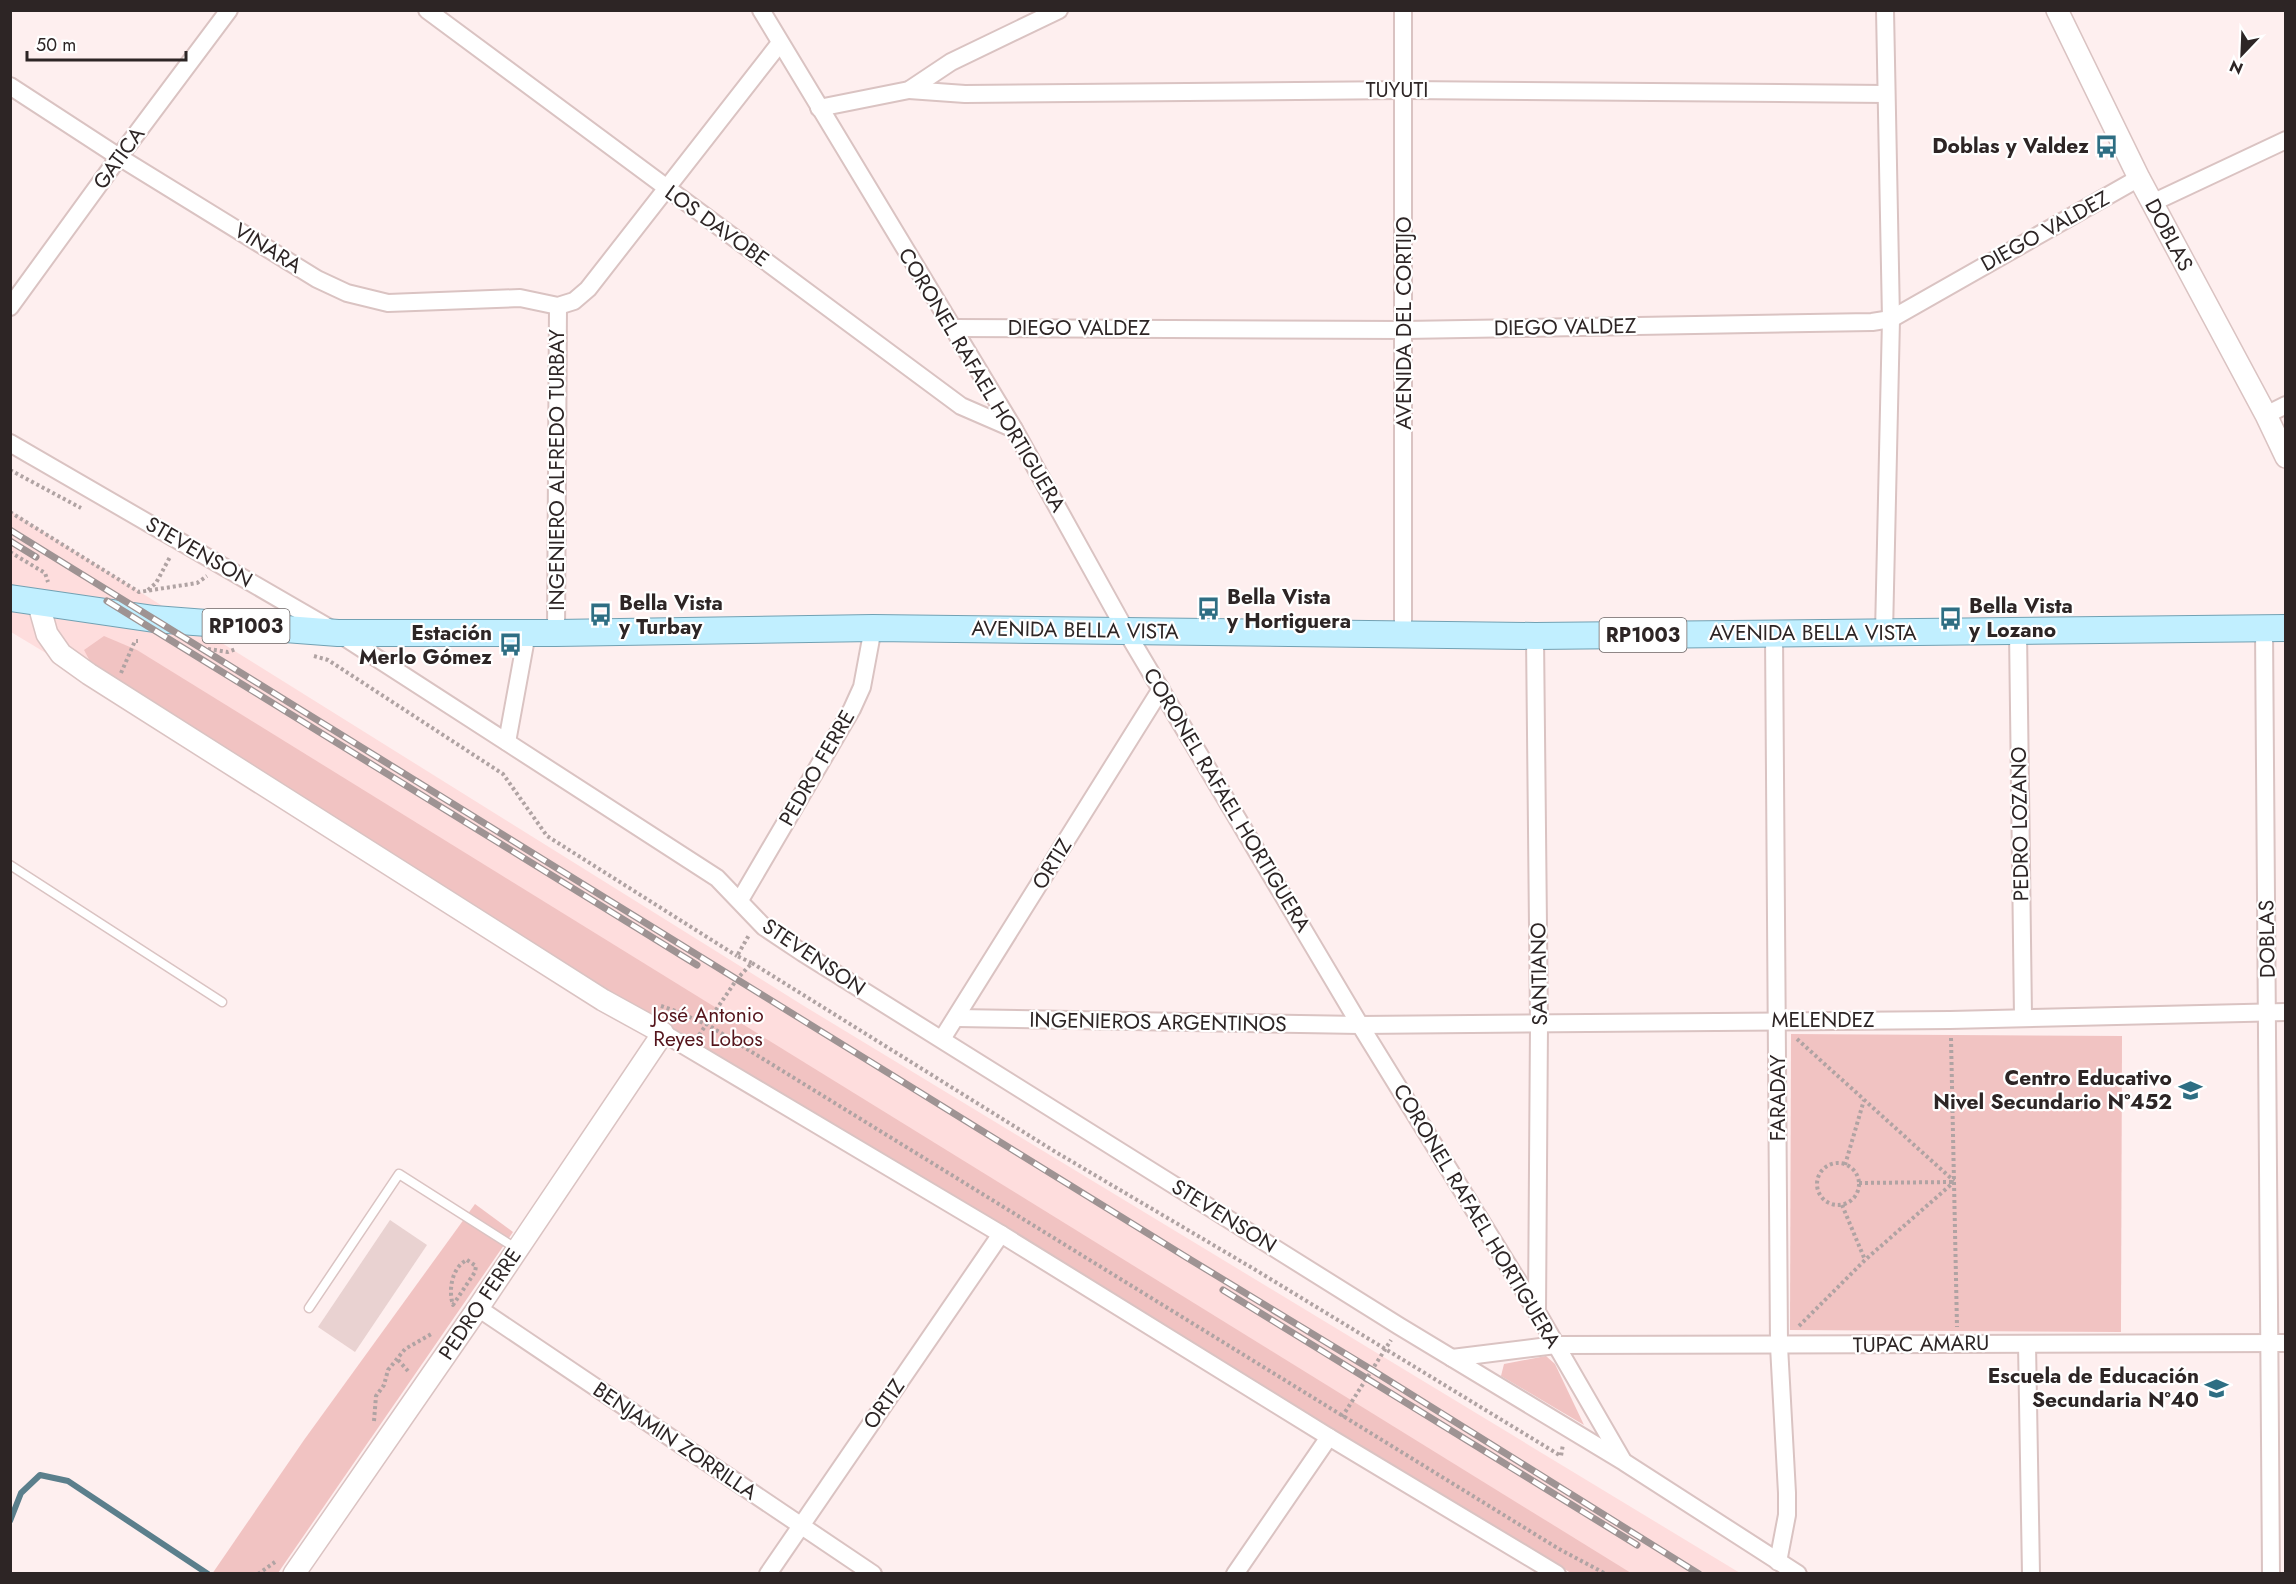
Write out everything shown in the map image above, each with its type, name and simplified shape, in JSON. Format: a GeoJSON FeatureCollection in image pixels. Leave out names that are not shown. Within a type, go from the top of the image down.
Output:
{"type":"FeatureCollection","features":[{"type":"Feature","properties":{"kind":"main road","name":"RP1003"},"geometry":{"type":"LineString","coordinates":[[10,598],[50,604]]}},
{"type":"Feature","properties":{"kind":"main road","name":"AVENIDA BELLA VISTA"},"geometry":{"type":"LineString","coordinates":[[50,604],[154,619],[338,633],[556,633],[873,628],[1535,636],[2275,628]]}},
{"type":"Feature","properties":{"kind":"street","name":"GATICA"},"geometry":{"type":"LineString","coordinates":[[10,307],[229,10]]}},
{"type":"Feature","properties":{"kind":"street","name":"LOS DAVOBE"},"geometry":{"type":"LineString","coordinates":[[427,10],[961,406],[1014,429]]}},
{"type":"Feature","properties":{"kind":"street","name":"CORONEL RAFAEL HORTIGUERA"},"geometry":{"type":"LineString","coordinates":[[761,10],[1014,429],[1126,631],[1360,1025],[1537,1312],[1624,1462]]}},
{"type":"Feature","properties":{"kind":"street"},"geometry":{"type":"LineString","coordinates":[[819,108],[909,90],[951,62],[1059,10]]}},
{"type":"Feature","properties":{"kind":"street","name":"AVENIDA DEL CORTIJO"},"geometry":{"type":"LineString","coordinates":[[1403,10],[1405,90],[1403,635]]}},
{"type":"Feature","properties":{"kind":"street"},"geometry":{"type":"LineString","coordinates":[[1884,633],[1891,319],[1885,10]]}},
{"type":"Feature","properties":{"kind":"street","name":"DOBLAS"},"geometry":{"type":"LineString","coordinates":[[2057,10],[2139,178],[2266,415],[2286,457]]}},
{"type":"Feature","properties":{"kind":"street"},"geometry":{"type":"LineString","coordinates":[[558,306],[574,301],[588,289],[780,43]]}},
{"type":"Feature","properties":{"kind":"street","name":"VINARA"},"geometry":{"type":"LineString","coordinates":[[10,86],[119,157],[317,279],[347,293],[388,303],[520,298],[558,306]]}},
{"type":"Feature","properties":{"kind":"street","name":"TUYUTI"},"geometry":{"type":"LineString","coordinates":[[909,90],[965,94],[1405,90],[1886,94]]}},
{"type":"Feature","properties":{"kind":"street"},"geometry":{"type":"LineString","coordinates":[[2152,203],[2286,140]]}},
{"type":"Feature","properties":{"kind":"street","name":"DIEGO VALDEZ"},"geometry":{"type":"LineString","coordinates":[[953,328],[1404,330],[1860,322],[1891,319],[2139,178]]}},
{"type":"Feature","properties":{"kind":"street","name":"INGENIERO ALFREDO TURBAY"},"geometry":{"type":"LineString","coordinates":[[556,633],[558,306]]}},
{"type":"Feature","properties":{"kind":"street"},"geometry":{"type":"LineString","coordinates":[[2266,415],[2286,405]]}},
{"type":"Feature","properties":{"kind":"street","name":"STEVENSON"},"geometry":{"type":"LineString","coordinates":[[10,443],[338,633],[717,878],[764,927],[803,953],[1400,1326],[1624,1462],[1798,1574]]}},
{"type":"Feature","properties":{"kind":"street"},"geometry":{"type":"LineString","coordinates":[[50,604],[47,634],[61,654],[89,674],[603,1000],[689,1047],[1001,1234],[1329,1437],[1557,1574]]}},
{"type":"Feature","properties":{"kind":"street","name":"PEDRO FERRE"},"geometry":{"type":"LineString","coordinates":[[740,900],[852,709],[862,687],[873,628]]}},
{"type":"Feature","properties":{"kind":"street","name":"DOBLAS"},"geometry":{"type":"LineString","coordinates":[[2271,1574],[2277,1343],[2268,1012],[2275,628]]}},
{"type":"Feature","properties":{"kind":"street","name":"PEDRO LOZANO"},"geometry":{"type":"LineString","coordinates":[[2018,631],[2022,1017]]}},
{"type":"Feature","properties":{"kind":"street"},"geometry":{"type":"LineString","coordinates":[[507,742],[527,633]]}},
{"type":"Feature","properties":{"kind":"street","name":"FARADAY"},"geometry":{"type":"LineString","coordinates":[[1774,633],[1779,1346],[1787,1504],[1778,1562]]}},
{"type":"Feature","properties":{"kind":"street","name":"SANTIANO"},"geometry":{"type":"LineString","coordinates":[[1535,636],[1539,1024],[1537,1312]]}},
{"type":"Feature","properties":{"kind":"street","name":"ORTIZ"},"geometry":{"type":"LineString","coordinates":[[942,1039],[1161,689]]}},
{"type":"Feature","properties":{"kind":"street","name":"MELENDEZ"},"geometry":{"type":"LineString","coordinates":[[1360,1025],[1950,1020],[2286,1012]]}},
{"type":"Feature","properties":{"kind":"street","name":"INGENIEROS ARGENTINOS"},"geometry":{"type":"LineString","coordinates":[[957,1018],[1360,1025]]}},
{"type":"Feature","properties":{"kind":"street","name":"PEDRO FERRE"},"geometry":{"type":"LineString","coordinates":[[294,1574],[478,1308],[663,1033]]}},
{"type":"Feature","properties":{"kind":"street","name":"ORTIZ"},"geometry":{"type":"LineString","coordinates":[[768,1574],[1001,1234]]}},
{"type":"Feature","properties":{"kind":"street","name":"BENJAMIN ZORRILLA"},"geometry":{"type":"LineString","coordinates":[[478,1308],[873,1574]]}},
{"type":"Feature","properties":{"kind":"street","name":"TUPAC AMARU"},"geometry":{"type":"LineString","coordinates":[[1452,1358],[1556,1346],[2277,1343]]}},
{"type":"Feature","properties":{"kind":"street"},"geometry":{"type":"LineString","coordinates":[[2027,1344],[2031,1574]]}},
{"type":"Feature","properties":{"kind":"street"},"geometry":{"type":"LineString","coordinates":[[1234,1574],[1329,1437]]}},
{"type":"Feature","properties":{"kind":"lane"},"geometry":{"type":"LineString","coordinates":[[10,865],[222,1002]]}},
{"type":"Feature","properties":{"kind":"lane"},"geometry":{"type":"LineString","coordinates":[[309,1308],[399,1174],[518,1249]]}},
{"type":"Feature","properties":{"kind":"path"},"geometry":{"type":"LineString","coordinates":[[10,512],[139,592],[197,583],[222,565]]}},
{"type":"Feature","properties":{"kind":"path"},"geometry":{"type":"LineString","coordinates":[[10,552],[45,573],[50,604]]}},
{"type":"Feature","properties":{"kind":"path"},"geometry":{"type":"LineString","coordinates":[[147,590],[156,583],[170,556]]}},
{"type":"Feature","properties":{"kind":"path"},"geometry":{"type":"LineString","coordinates":[[120,674],[135,641],[141,640]]}},
{"type":"Feature","properties":{"kind":"path"},"geometry":{"type":"LineString","coordinates":[[192,646],[228,652],[244,646]]}},
{"type":"Feature","properties":{"kind":"path"},"geometry":{"type":"LineString","coordinates":[[308,654],[328,660],[502,774],[547,836],[737,956],[752,963],[1073,1162],[1561,1456],[1567,1427]]}},
{"type":"Feature","properties":{"kind":"path"},"geometry":{"type":"LineString","coordinates":[[737,956],[757,919]]}},
{"type":"Feature","properties":{"kind":"path"},"geometry":{"type":"LineString","coordinates":[[689,1047],[708,1025],[736,979],[752,963]]}},
{"type":"Feature","properties":{"kind":"path"},"geometry":{"type":"LineString","coordinates":[[674,1010],[708,1025],[1342,1417],[1559,1549],[1606,1574]]}},
{"type":"Feature","properties":{"kind":"path"},"geometry":{"type":"LineString","coordinates":[[1777,1020],[1954,1182]]}},
{"type":"Feature","properties":{"kind":"path"},"geometry":{"type":"LineString","coordinates":[[1950,1020],[1957,1343]]}},
{"type":"Feature","properties":{"kind":"path"},"geometry":{"type":"LineString","coordinates":[[1845,1164],[1864,1100]]}},
{"type":"Feature","properties":{"kind":"path"},"geometry":{"type":"LineString","coordinates":[[1845,1164],[1856,1173],[1859,1183],[1854,1198],[1842,1205],[1829,1203],[1819,1193],[1818,1179],[1825,1168],[1832,1165],[1845,1164]]}},
{"type":"Feature","properties":{"kind":"path"},"geometry":{"type":"LineString","coordinates":[[1859,1183],[1954,1182]]}},
{"type":"Feature","properties":{"kind":"path"},"geometry":{"type":"LineString","coordinates":[[1779,1346],[1865,1260],[1954,1182]]}},
{"type":"Feature","properties":{"kind":"path"},"geometry":{"type":"LineString","coordinates":[[1842,1205],[1865,1260]]}},
{"type":"Feature","properties":{"kind":"path"},"geometry":{"type":"LineString","coordinates":[[467,1260],[476,1266],[475,1272],[453,1305],[450,1295],[457,1270],[467,1260]]}},
{"type":"Feature","properties":{"kind":"path"},"geometry":{"type":"LineString","coordinates":[[1329,1437],[1400,1326]]}},
{"type":"Feature","properties":{"kind":"path"},"geometry":{"type":"LineString","coordinates":[[374,1421],[376,1396],[384,1385],[388,1370],[405,1349],[433,1333]]}},
{"type":"Feature","properties":{"kind":"path"},"geometry":{"type":"LineString","coordinates":[[398,1360],[408,1371]]}},
{"type":"Feature","properties":{"kind":"shaded area"},"geometry":{"type":"Polygon","coordinates":[[[10,511],[804,1006],[1740,1573],[1575,1573],[11,632],[10,511]]]}},
{"type":"Feature","properties":{"kind":"green space","name":"José Antonio Reyes Lobos"},"geometry":{"type":"Polygon","coordinates":[[[104,636],[137,650],[1631,1573],[1571,1573],[672,1031],[115,684],[92,665],[84,650],[104,636]]]}},
{"type":"Feature","properties":{"kind":"green space"},"geometry":{"type":"Polygon","coordinates":[[[1791,1034],[2122,1036],[2121,1332],[1790,1330],[1791,1034]]]}},
{"type":"Feature","properties":{"kind":"green space"},"geometry":{"type":"Polygon","coordinates":[[[475,1204],[513,1232],[278,1573],[212,1574],[304,1440],[475,1204]]]}},
{"type":"Feature","properties":{"kind":"green space"},"geometry":{"type":"Polygon","coordinates":[[[1546,1356],[1555,1364],[1584,1425],[1501,1376],[1504,1364],[1546,1356]]]}},
{"type":"Feature","properties":{"kind":"building"},"geometry":{"type":"Polygon","coordinates":[[[390,1220],[427,1245],[355,1352],[318,1327],[390,1220]]]}},
{"type":"Feature","properties":{"kind":"waterway"},"geometry":{"type":"LineString","coordinates":[[10,1521],[21,1493],[40,1475],[68,1481],[208,1574]]}},
{"type":"Feature","properties":{"kind":"railway"},"geometry":{"type":"LineString","coordinates":[[10,530],[1699,1574]]}},
{"type":"Feature","properties":{"kind":"railway"},"geometry":{"type":"LineString","coordinates":[[10,541],[36,557]]}},
{"type":"Feature","properties":{"kind":"railway"},"geometry":{"type":"LineString","coordinates":[[107,601],[697,965]]}},
{"type":"Feature","properties":{"kind":"railway"},"geometry":{"type":"LineString","coordinates":[[1223,1290],[1637,1545]]}},
{"type":"Feature","properties":{"kind":"place","name":"Doblas y Valdez"},"geometry":{"type":"Point","coordinates":[2107,146]}},
{"type":"Feature","properties":{"kind":"place","name":"Bella Vista y Hortiguera"},"geometry":{"type":"Point","coordinates":[1209,609]}},
{"type":"Feature","properties":{"kind":"place","name":"Bella Vista y Turbay"},"geometry":{"type":"Point","coordinates":[601,615]}},
{"type":"Feature","properties":{"kind":"place","name":"Bella Vista y Lozano"},"geometry":{"type":"Point","coordinates":[1951,618]}},
{"type":"Feature","properties":{"kind":"place","name":"Estación Merlo Gómez"},"geometry":{"type":"Point","coordinates":[510,645]}},
{"type":"Feature","properties":{"kind":"place","name":"Centro Educativo Nivel Secundario Nº452"},"geometry":{"type":"Point","coordinates":[2190,1090]}},
{"type":"Feature","properties":{"kind":"place","name":"Escuela de Educación Secundaria Nº40"},"geometry":{"type":"Point","coordinates":[2217,1388]}}]}
